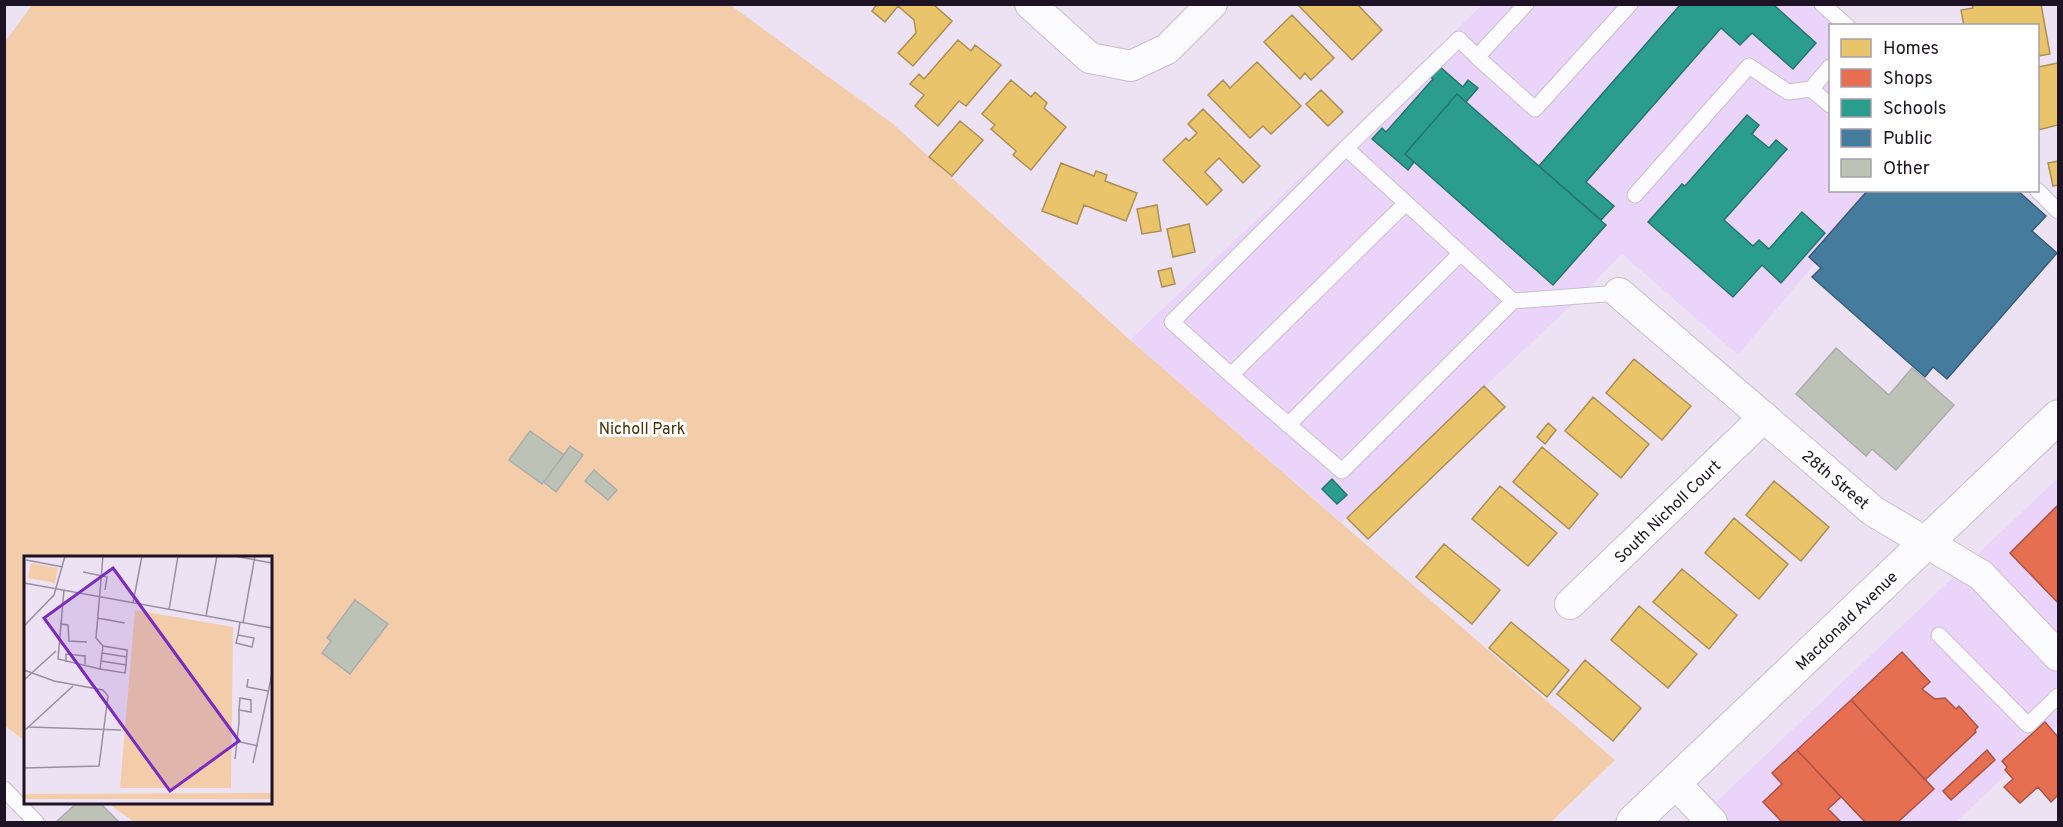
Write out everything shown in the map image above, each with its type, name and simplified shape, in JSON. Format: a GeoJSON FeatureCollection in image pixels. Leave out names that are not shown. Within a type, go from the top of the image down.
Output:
{"type":"FeatureCollection","features":[{"type":"Feature","properties":{"kind":"street"},"geometry":{"type":"LineString","coordinates":[[1030,4],[1090,58],[1131,66],[1167,50],[1212,4]]}},
{"type":"Feature","properties":{"kind":"street","name":"28th Street"},"geometry":{"type":"LineString","coordinates":[[1619,293],[1873,511],[1981,575],[2058,656]]}},
{"type":"Feature","properties":{"kind":"street","name":"South Nicholl Court"},"geometry":{"type":"LineString","coordinates":[[1570,604],[1764,417]]}},
{"type":"Feature","properties":{"kind":"street","name":"Macdonald Avenue"},"geometry":{"type":"LineString","coordinates":[[1633,822],[2058,417]]}},
{"type":"Feature","properties":{"kind":"street"},"geometry":{"type":"LineString","coordinates":[[1674,783],[1712,822]]}},
{"type":"Feature","properties":{"kind":"lane"},"geometry":{"type":"LineString","coordinates":[[1477,57],[1526,4]]}},
{"type":"Feature","properties":{"kind":"lane"},"geometry":{"type":"LineString","coordinates":[[1619,293],[1513,301],[1342,471],[1172,322],[1459,39],[1535,109],[1630,4]]}},
{"type":"Feature","properties":{"kind":"lane"},"geometry":{"type":"LineString","coordinates":[[1822,4],[1845,24]]}},
{"type":"Feature","properties":{"kind":"lane"},"geometry":{"type":"LineString","coordinates":[[1635,195],[1749,66],[1788,92],[1811,89],[1829,68]]}},
{"type":"Feature","properties":{"kind":"lane"},"geometry":{"type":"LineString","coordinates":[[1811,89],[1829,104]]}},
{"type":"Feature","properties":{"kind":"lane"},"geometry":{"type":"LineString","coordinates":[[1346,148],[1513,301]]}},
{"type":"Feature","properties":{"kind":"lane"},"geometry":{"type":"LineString","coordinates":[[2039,192],[2058,211]]}},
{"type":"Feature","properties":{"kind":"lane"},"geometry":{"type":"LineString","coordinates":[[1232,375],[1406,203]]}},
{"type":"Feature","properties":{"kind":"lane"},"geometry":{"type":"LineString","coordinates":[[1288,425],[1461,253]]}},
{"type":"Feature","properties":{"kind":"lane"},"geometry":{"type":"LineString","coordinates":[[1939,635],[2028,725],[2058,696]]}},
{"type":"Feature","properties":{"kind":"lane"},"geometry":{"type":"LineString","coordinates":[[8,798],[36,822]]}},
{"type":"Feature","properties":{"kind":"shaded area"},"geometry":{"type":"Polygon","coordinates":[[[1482,5],[1834,5],[1858,24],[1829,24],[1829,192],[1875,192],[1738,355],[1622,254],[1582,295],[1341,522],[1130,340],[1482,5]]]}},
{"type":"Feature","properties":{"kind":"shaded area"},"geometry":{"type":"Polygon","coordinates":[[[2058,478],[2058,725],[1956,822],[1695,822],[2058,478]]]}},
{"type":"Feature","properties":{"kind":"green space","name":"Nicholl Park"},"geometry":{"type":"Polygon","coordinates":[[[729,4],[893,124],[1130,340],[1615,760],[1551,822],[134,822],[107,803],[272,803],[272,556],[24,556],[24,740],[5,726],[4,43],[32,5],[729,4]]]}},
{"type":"Feature","properties":{"kind":"building: Homes"},"geometry":{"type":"Polygon","coordinates":[[[877,4],[933,4],[952,21],[913,66],[898,53],[916,33],[914,20],[898,6],[885,22],[872,11],[877,4]]]}},
{"type":"Feature","properties":{"kind":"building: Homes"},"geometry":{"type":"Polygon","coordinates":[[[1301,4],[1357,4],[1382,30],[1352,60],[1299,6],[1301,4]]]}},
{"type":"Feature","properties":{"kind":"building: Homes"},"geometry":{"type":"Polygon","coordinates":[[[1972,4],[2041,4],[2050,54],[2039,56],[2039,24],[1964,24],[1961,10],[1973,8],[1972,4]]]}},
{"type":"Feature","properties":{"kind":"building: Homes"},"geometry":{"type":"Polygon","coordinates":[[[1292,15],[1334,58],[1311,80],[1305,73],[1300,79],[1264,42],[1292,15]]]}},
{"type":"Feature","properties":{"kind":"building: Homes"},"geometry":{"type":"Polygon","coordinates":[[[958,40],[971,51],[975,45],[1001,65],[966,106],[959,101],[938,126],[915,106],[924,95],[910,84],[919,74],[924,79],[958,40]]]}},
{"type":"Feature","properties":{"kind":"building: Homes"},"geometry":{"type":"Polygon","coordinates":[[[1257,62],[1301,106],[1271,134],[1263,126],[1250,138],[1208,95],[1223,80],[1230,88],[1257,62]]]}},
{"type":"Feature","properties":{"kind":"building: Homes"},"geometry":{"type":"Polygon","coordinates":[[[2058,63],[2058,125],[2039,130],[2039,67],[2058,63]]]}},
{"type":"Feature","properties":{"kind":"building: Homes"},"geometry":{"type":"Polygon","coordinates":[[[1011,80],[1031,97],[1035,92],[1047,103],[1044,108],[1066,127],[1031,170],[1013,155],[1016,151],[991,129],[995,125],[982,114],[1011,80]]]}},
{"type":"Feature","properties":{"kind":"building: Homes"},"geometry":{"type":"Polygon","coordinates":[[[1321,90],[1343,112],[1328,126],[1306,104],[1321,90]]]}},
{"type":"Feature","properties":{"kind":"building: Homes"},"geometry":{"type":"Polygon","coordinates":[[[1203,109],[1260,166],[1243,183],[1219,158],[1205,172],[1222,190],[1207,205],[1163,160],[1186,138],[1189,141],[1197,133],[1188,124],[1203,109]]]}},
{"type":"Feature","properties":{"kind":"building: Homes"},"geometry":{"type":"Polygon","coordinates":[[[960,121],[983,140],[952,176],[929,157],[960,121]]]}},
{"type":"Feature","properties":{"kind":"building: Homes"},"geometry":{"type":"Polygon","coordinates":[[[2058,161],[2058,185],[2053,186],[2048,163],[2058,161]]]}},
{"type":"Feature","properties":{"kind":"building: Homes"},"geometry":{"type":"Polygon","coordinates":[[[1061,163],[1094,176],[1096,171],[1107,175],[1105,181],[1137,193],[1126,221],[1084,205],[1077,224],[1042,211],[1061,163]]]}},
{"type":"Feature","properties":{"kind":"building: Homes"},"geometry":{"type":"Polygon","coordinates":[[[1157,205],[1161,231],[1142,234],[1137,209],[1157,205]]]}},
{"type":"Feature","properties":{"kind":"building: Homes"},"geometry":{"type":"Polygon","coordinates":[[[1189,224],[1195,252],[1173,257],[1167,229],[1189,224]]]}},
{"type":"Feature","properties":{"kind":"building: Homes"},"geometry":{"type":"Polygon","coordinates":[[[1171,268],[1175,284],[1162,287],[1158,271],[1171,268]]]}},
{"type":"Feature","properties":{"kind":"building: Homes"},"geometry":{"type":"Polygon","coordinates":[[[1634,359],[1691,406],[1662,440],[1606,393],[1634,359]]]}},
{"type":"Feature","properties":{"kind":"building: Homes"},"geometry":{"type":"Polygon","coordinates":[[[1484,386],[1505,407],[1368,539],[1347,518],[1484,386]]]}},
{"type":"Feature","properties":{"kind":"building: Homes"},"geometry":{"type":"Polygon","coordinates":[[[1593,397],[1649,444],[1621,478],[1565,431],[1593,397]]]}},
{"type":"Feature","properties":{"kind":"building: Homes"},"geometry":{"type":"Polygon","coordinates":[[[1548,423],[1556,430],[1545,444],[1537,437],[1548,423]]]}},
{"type":"Feature","properties":{"kind":"building: Homes"},"geometry":{"type":"Polygon","coordinates":[[[1542,447],[1598,494],[1569,529],[1513,482],[1542,447]]]}},
{"type":"Feature","properties":{"kind":"building: Homes"},"geometry":{"type":"Polygon","coordinates":[[[1774,481],[1829,527],[1801,561],[1746,515],[1774,481]]]}},
{"type":"Feature","properties":{"kind":"building: Homes"},"geometry":{"type":"Polygon","coordinates":[[[1500,486],[1557,533],[1528,566],[1472,519],[1500,486]]]}},
{"type":"Feature","properties":{"kind":"building: Homes"},"geometry":{"type":"Polygon","coordinates":[[[1734,518],[1788,564],[1759,599],[1705,553],[1734,518]]]}},
{"type":"Feature","properties":{"kind":"building: Homes"},"geometry":{"type":"Polygon","coordinates":[[[1444,544],[1500,590],[1472,624],[1416,577],[1444,544]]]}},
{"type":"Feature","properties":{"kind":"building: Homes"},"geometry":{"type":"Polygon","coordinates":[[[1682,569],[1737,615],[1709,649],[1653,602],[1682,569]]]}},
{"type":"Feature","properties":{"kind":"building: Homes"},"geometry":{"type":"Polygon","coordinates":[[[1639,606],[1697,654],[1668,688],[1611,640],[1639,606]]]}},
{"type":"Feature","properties":{"kind":"building: Homes"},"geometry":{"type":"Polygon","coordinates":[[[1511,622],[1569,670],[1547,697],[1489,648],[1511,622]]]}},
{"type":"Feature","properties":{"kind":"building: Homes"},"geometry":{"type":"Polygon","coordinates":[[[1585,660],[1641,708],[1613,741],[1557,694],[1585,660]]]}},
{"type":"Feature","properties":{"kind":"building: Shops"},"geometry":{"type":"Polygon","coordinates":[[[2058,505],[2058,603],[2010,553],[2058,505]]]}},
{"type":"Feature","properties":{"kind":"building: Shops"},"geometry":{"type":"Polygon","coordinates":[[[1902,652],[1930,682],[1922,689],[1935,699],[1945,698],[1956,709],[1959,706],[1978,727],[1976,732],[1925,780],[1851,700],[1902,652]]]}},
{"type":"Feature","properties":{"kind":"building: Shops"},"geometry":{"type":"Polygon","coordinates":[[[1851,700],[1934,789],[1898,822],[1865,822],[1797,750],[1851,700]]]}},
{"type":"Feature","properties":{"kind":"building: Shops"},"geometry":{"type":"Polygon","coordinates":[[[2045,722],[2058,737],[2058,795],[2051,802],[2038,787],[2020,803],[2004,787],[2013,779],[2005,770],[2007,767],[2002,761],[2045,722]]]}},
{"type":"Feature","properties":{"kind":"building: Shops"},"geometry":{"type":"Polygon","coordinates":[[[1797,750],[1841,797],[1828,809],[1841,822],[1782,822],[1763,802],[1782,784],[1772,773],[1797,750]]]}},
{"type":"Feature","properties":{"kind":"building: Shops"},"geometry":{"type":"Polygon","coordinates":[[[1987,750],[1995,760],[1951,800],[1943,791],[1987,750]]]}},
{"type":"Feature","properties":{"kind":"building: Schools"},"geometry":{"type":"Polygon","coordinates":[[[1681,4],[1776,4],[1775,6],[1816,43],[1793,69],[1752,33],[1740,45],[1721,28],[1586,182],[1614,206],[1601,220],[1539,166],[1681,4]]]}},
{"type":"Feature","properties":{"kind":"building: Schools"},"geometry":{"type":"Polygon","coordinates":[[[1438,65],[1463,87],[1468,80],[1478,88],[1466,102],[1457,94],[1405,154],[1414,162],[1408,170],[1372,139],[1382,128],[1386,132],[1433,79],[1428,75],[1438,65]]]}},
{"type":"Feature","properties":{"kind":"building: Schools"},"geometry":{"type":"Polygon","coordinates":[[[1457,94],[1606,225],[1553,285],[1405,154],[1457,94]]]}},
{"type":"Feature","properties":{"kind":"building: Schools"},"geometry":{"type":"Polygon","coordinates":[[[1747,115],[1759,125],[1752,134],[1769,148],[1776,140],[1787,149],[1724,220],[1753,246],[1759,240],[1769,249],[1802,212],[1825,233],[1781,283],[1762,265],[1733,297],[1648,222],[1682,184],[1685,186],[1747,115]]]}},
{"type":"Feature","properties":{"kind":"building: Schools"},"geometry":{"type":"Polygon","coordinates":[[[1332,479],[1347,495],[1337,504],[1322,489],[1332,479]]]}},
{"type":"Feature","properties":{"kind":"building: Public"},"geometry":{"type":"Polygon","coordinates":[[[1866,192],[2019,192],[2046,216],[2032,231],[2057,253],[1947,379],[1933,367],[1925,377],[1812,277],[1821,268],[1809,257],[1866,192]]]}},
{"type":"Feature","properties":{"kind":"building: Other"},"geometry":{"type":"Polygon","coordinates":[[[1836,348],[1889,395],[1912,368],[1954,405],[1896,470],[1872,449],[1866,456],[1796,394],[1836,348]]]}},
{"type":"Feature","properties":{"kind":"building: Other"},"geometry":{"type":"Polygon","coordinates":[[[530,431],[564,455],[542,484],[509,460],[530,431]]]}},
{"type":"Feature","properties":{"kind":"building: Other"},"geometry":{"type":"Polygon","coordinates":[[[570,446],[583,455],[556,492],[544,482],[570,446]]]}},
{"type":"Feature","properties":{"kind":"building: Other"},"geometry":{"type":"Polygon","coordinates":[[[594,470],[617,490],[608,500],[585,481],[594,470]]]}},
{"type":"Feature","properties":{"kind":"building: Other"},"geometry":{"type":"Polygon","coordinates":[[[355,600],[388,624],[350,674],[322,653],[331,641],[327,638],[355,600]]]}},
{"type":"Feature","properties":{"kind":"building: Other"},"geometry":{"type":"Polygon","coordinates":[[[77,803],[100,803],[119,822],[59,822],[57,821],[77,803]]]}}]}
